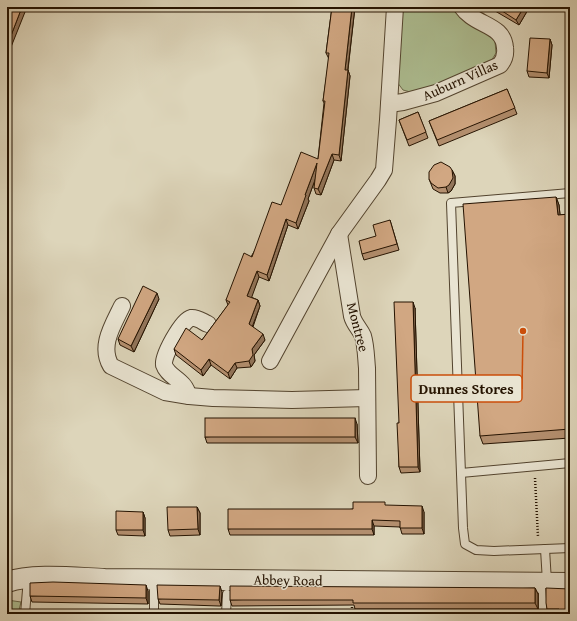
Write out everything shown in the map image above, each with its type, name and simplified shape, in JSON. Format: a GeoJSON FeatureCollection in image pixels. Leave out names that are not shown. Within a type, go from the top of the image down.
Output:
{"type":"FeatureCollection","features":[{"type":"Feature","properties":{"kind":"street"},"geometry":{"type":"LineString","coordinates":[[270,361],[339,234],[384,170],[395,7]]}},
{"type":"Feature","properties":{"kind":"street","name":"Auburn Villas"},"geometry":{"type":"LineString","coordinates":[[389,104],[436,93],[500,65],[506,52],[502,36],[493,28],[472,16],[462,7]]}},
{"type":"Feature","properties":{"kind":"street","name":"Montree"},"geometry":{"type":"LineString","coordinates":[[339,234],[352,316],[355,324],[362,334],[364,341],[367,368],[368,476]]}},
{"type":"Feature","properties":{"kind":"street"},"geometry":{"type":"LineString","coordinates":[[122,306],[106,341],[106,355],[111,366],[165,392],[213,398],[292,400],[367,398]]}},
{"type":"Feature","properties":{"kind":"street"},"geometry":{"type":"LineString","coordinates":[[189,396],[185,386],[165,368],[165,356],[187,320],[192,318],[198,319],[208,324]]}},
{"type":"Feature","properties":{"kind":"street","name":"Abbey Road"},"geometry":{"type":"LineString","coordinates":[[7,582],[18,578],[28,578],[570,583]]}},
{"type":"Feature","properties":{"kind":"lane"},"geometry":{"type":"LineString","coordinates":[[570,193],[451,203],[463,528],[465,544],[476,550],[533,550],[570,548]]}},
{"type":"Feature","properties":{"kind":"lane"},"geometry":{"type":"LineString","coordinates":[[461,473],[570,463]]}},
{"type":"Feature","properties":{"kind":"lane"},"geometry":{"type":"LineString","coordinates":[[543,614],[545,549]]}},
{"type":"Feature","properties":{"kind":"lane"},"geometry":{"type":"LineString","coordinates":[[25,614],[28,578]]}},
{"type":"Feature","properties":{"kind":"lane"},"geometry":{"type":"LineString","coordinates":[[154,579],[154,614]]}},
{"type":"Feature","properties":{"kind":"lane"},"geometry":{"type":"LineString","coordinates":[[226,594],[226,614]]}},
{"type":"Feature","properties":{"kind":"path"},"geometry":{"type":"LineString","coordinates":[[533,550],[538,539],[534,466]]}},
{"type":"Feature","properties":{"kind":"green space"},"geometry":{"type":"Polygon","coordinates":[[[402,7],[451,7],[460,16],[492,37],[495,41],[496,53],[490,63],[414,93],[403,90],[397,82],[402,7]]]}},
{"type":"Feature","properties":{"kind":"green space"},"geometry":{"type":"Polygon","coordinates":[[[7,600],[21,602],[18,614],[7,614],[7,600]]]}},
{"type":"Feature","properties":{"kind":"building"},"geometry":{"type":"Polygon","coordinates":[[[7,7],[22,7],[7,46],[7,7]]]}},
{"type":"Feature","properties":{"kind":"building"},"geometry":{"type":"Polygon","coordinates":[[[332,7],[352,7],[345,70],[348,70],[339,155],[332,154],[318,189],[314,188],[317,163],[296,223],[286,219],[267,275],[257,271],[247,296],[258,300],[249,324],[263,334],[252,349],[253,355],[249,361],[235,363],[228,373],[209,359],[201,370],[174,349],[186,328],[202,340],[230,302],[226,300],[244,253],[252,257],[272,202],[281,205],[301,152],[318,159],[329,53],[326,53],[332,7]]]}},
{"type":"Feature","properties":{"kind":"building"},"geometry":{"type":"Polygon","coordinates":[[[496,7],[524,7],[516,20],[496,7]]]}},
{"type":"Feature","properties":{"kind":"building"},"geometry":{"type":"Polygon","coordinates":[[[530,38],[550,39],[547,73],[527,71],[530,38]]]}},
{"type":"Feature","properties":{"kind":"building"},"geometry":{"type":"Polygon","coordinates":[[[507,89],[515,108],[437,140],[429,121],[507,89]]]}},
{"type":"Feature","properties":{"kind":"building"},"geometry":{"type":"Polygon","coordinates":[[[418,112],[426,132],[407,140],[399,120],[418,112]]]}},
{"type":"Feature","properties":{"kind":"building"},"geometry":{"type":"Polygon","coordinates":[[[441,162],[450,167],[453,178],[446,187],[438,188],[431,183],[429,179],[429,172],[434,165],[441,162]]]}},
{"type":"Feature","properties":{"kind":"building"},"geometry":{"type":"Polygon","coordinates":[[[556,197],[558,215],[570,214],[570,429],[480,436],[463,204],[556,197]]]}},
{"type":"Feature","properties":{"kind":"building"},"geometry":{"type":"Polygon","coordinates":[[[390,220],[397,244],[362,254],[359,241],[376,236],[373,225],[390,220]]]}},
{"type":"Feature","properties":{"kind":"building"},"geometry":{"type":"Polygon","coordinates":[[[143,286],[157,293],[131,346],[118,339],[143,286]]]}},
{"type":"Feature","properties":{"kind":"building"},"geometry":{"type":"Polygon","coordinates":[[[394,302],[413,302],[418,467],[399,467],[397,423],[399,423],[394,302]]]}},
{"type":"Feature","properties":{"kind":"building"},"geometry":{"type":"Polygon","coordinates":[[[205,418],[355,418],[355,437],[205,437],[205,418]]]}},
{"type":"Feature","properties":{"kind":"building"},"geometry":{"type":"Polygon","coordinates":[[[353,502],[385,502],[385,505],[422,506],[422,528],[400,528],[400,521],[372,520],[372,529],[228,529],[228,509],[353,509],[353,502]]]}},
{"type":"Feature","properties":{"kind":"building"},"geometry":{"type":"Polygon","coordinates":[[[167,507],[197,507],[198,529],[168,530],[167,507]]]}},
{"type":"Feature","properties":{"kind":"building"},"geometry":{"type":"Polygon","coordinates":[[[116,511],[143,512],[143,530],[116,530],[116,511]]]}},
{"type":"Feature","properties":{"kind":"building"},"geometry":{"type":"Polygon","coordinates":[[[53,582],[146,585],[146,598],[30,596],[30,583],[53,582]]]}},
{"type":"Feature","properties":{"kind":"building"},"geometry":{"type":"Polygon","coordinates":[[[157,585],[220,586],[219,600],[158,599],[157,585]]]}},
{"type":"Feature","properties":{"kind":"building"},"geometry":{"type":"Polygon","coordinates":[[[230,586],[535,588],[535,603],[353,603],[353,600],[230,600],[230,586]]]}},
{"type":"Feature","properties":{"kind":"building"},"geometry":{"type":"Polygon","coordinates":[[[546,588],[570,589],[570,614],[559,614],[559,609],[547,609],[546,588]]]}},
{"type":"Feature","properties":{"kind":"place","name":"Dunnes Stores"},"geometry":{"type":"Point","coordinates":[523,331]}}]}
